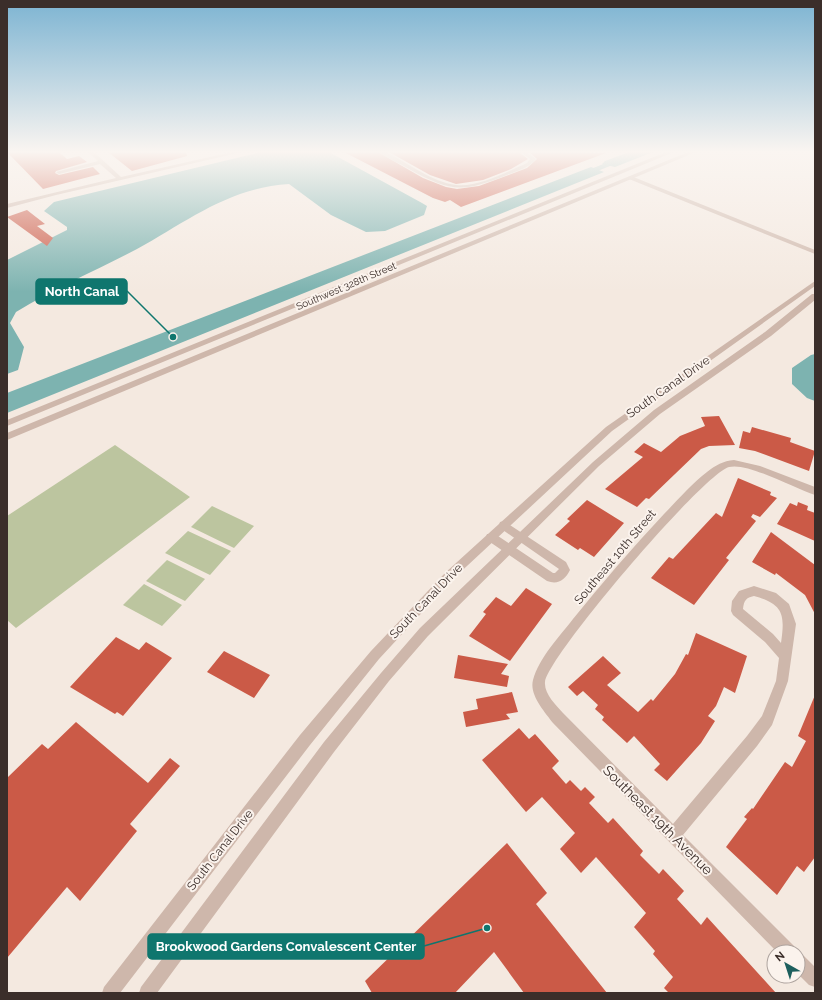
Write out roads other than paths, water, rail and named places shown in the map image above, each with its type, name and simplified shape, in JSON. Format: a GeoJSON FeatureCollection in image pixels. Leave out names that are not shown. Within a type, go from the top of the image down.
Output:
{"type":"FeatureCollection","features":[{"type":"Feature","properties":{"kind":"street"},"geometry":{"type":"LineString","coordinates":[[8,204],[32,199]]}},
{"type":"Feature","properties":{"kind":"street","name":"Southwest 328th Street"},"geometry":{"type":"LineString","coordinates":[[7,423],[557,199]]}},
{"type":"Feature","properties":{"kind":"street","name":"Southwest 328th Street"},"geometry":{"type":"LineString","coordinates":[[7,437],[581,199]]}},
{"type":"Feature","properties":{"kind":"street"},"geometry":{"type":"LineString","coordinates":[[680,199],[753,229],[815,252]]}},
{"type":"Feature","properties":{"kind":"street","name":"South Canal Drive"},"geometry":{"type":"LineString","coordinates":[[110,993],[305,740],[376,655],[449,576],[609,429],[815,283]]}},
{"type":"Feature","properties":{"kind":"street","name":"South Canal Drive"},"geometry":{"type":"LineString","coordinates":[[147,993],[325,753],[385,677],[424,632],[596,464],[657,412],[768,334],[815,296]]}},
{"type":"Feature","properties":{"kind":"street","name":"Southeast 10th Street"},"geometry":{"type":"LineString","coordinates":[[539,682],[544,670],[575,626],[625,564],[673,510],[716,468],[726,464],[748,466],[815,491]]}},
{"type":"Feature","properties":{"kind":"street"},"geometry":{"type":"LineString","coordinates":[[490,537],[551,578],[558,578],[562,574],[565,570],[562,565],[504,525]]}},
{"type":"Feature","properties":{"kind":"street"},"geometry":{"type":"LineString","coordinates":[[673,835],[752,741],[767,720],[782,681],[790,624],[785,608],[772,596],[754,591],[743,594],[738,601],[737,611],[769,638],[785,656]]}},
{"type":"Feature","properties":{"kind":"street","name":"Southeast 19th Avenue"},"geometry":{"type":"LineString","coordinates":[[539,682],[542,696],[558,718],[780,944]]}},
{"type":"Feature","properties":{"kind":"street"},"geometry":{"type":"LineString","coordinates":[[806,970],[815,979]]}},
{"type":"Feature","properties":{"kind":"water"},"geometry":{"type":"Polygon","coordinates":[[[68,199],[229,199],[191,217],[137,249],[61,287],[16,312],[10,323],[24,347],[18,370],[7,374],[7,260],[67,230],[67,227],[44,211],[54,202],[68,199]]]}},
{"type":"Feature","properties":{"kind":"water"},"geometry":{"type":"Polygon","coordinates":[[[309,199],[414,199],[427,206],[424,215],[385,231],[366,232],[331,215],[309,199]]]}},
{"type":"Feature","properties":{"kind":"water"},"geometry":{"type":"Polygon","coordinates":[[[509,199],[538,199],[7,413],[7,393],[509,199]]]}},
{"type":"Feature","properties":{"kind":"water"},"geometry":{"type":"Polygon","coordinates":[[[815,354],[815,401],[807,398],[792,384],[792,368],[811,355],[815,354]]]}},
{"type":"Feature","properties":{"kind":"place","name":"North Canal"},"geometry":{"type":"Point","coordinates":[173,337]}},
{"type":"Feature","properties":{"kind":"place","name":"Brookwood Gardens Convalescent Center"},"geometry":{"type":"Point","coordinates":[487,928]}}]}
